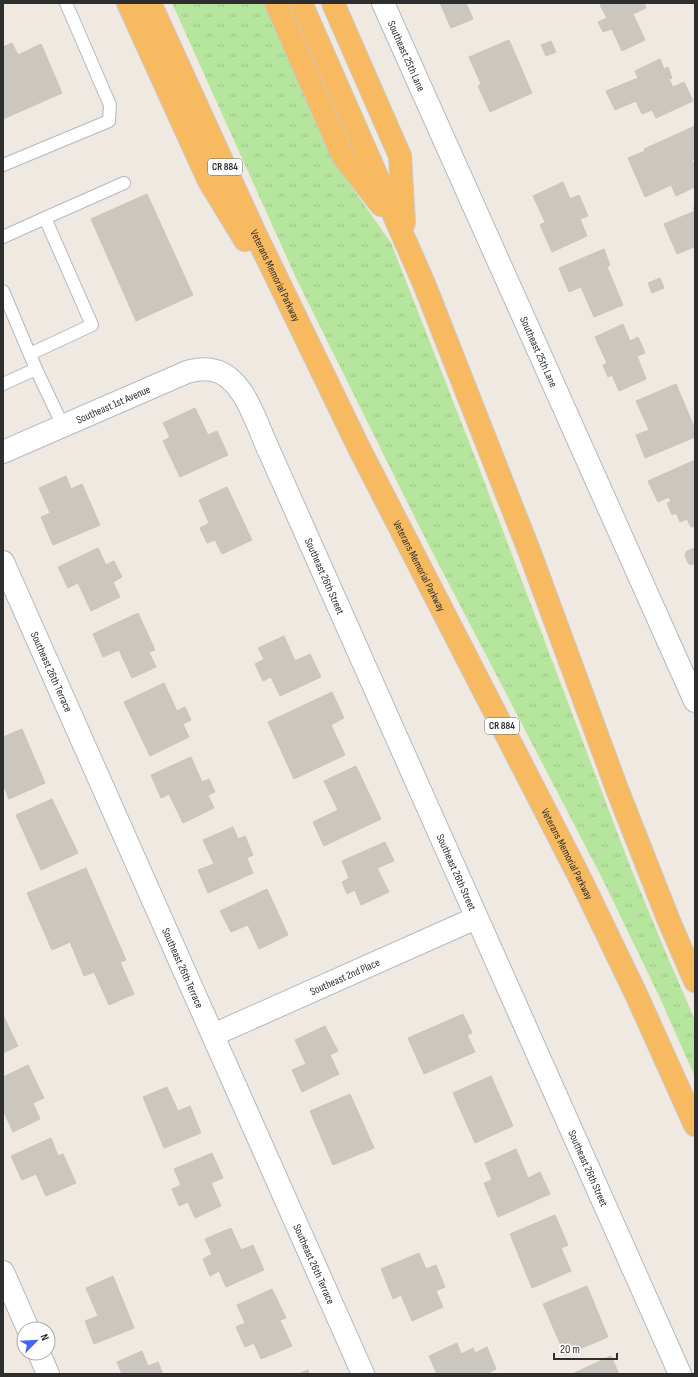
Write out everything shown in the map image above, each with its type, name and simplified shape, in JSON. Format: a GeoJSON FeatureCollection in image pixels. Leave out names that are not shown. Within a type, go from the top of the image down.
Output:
{"type":"FeatureCollection","features":[{"type":"Feature","properties":{"kind":"highway"},"geometry":{"type":"LineString","coordinates":[[128,3],[209,181],[302,330]]}},
{"type":"Feature","properties":{"kind":"highway","name":"Veterans Memorial Parkway"},"geometry":{"type":"LineString","coordinates":[[150,3],[254,231],[360,450],[581,880],[636,994],[695,1126]]}},
{"type":"Feature","properties":{"kind":"highway"},"geometry":{"type":"LineString","coordinates":[[276,3],[343,156],[404,237]]}},
{"type":"Feature","properties":{"kind":"highway"},"geometry":{"type":"LineString","coordinates":[[301,3],[425,286],[530,553],[617,789],[669,921],[695,981]]}},
{"type":"Feature","properties":{"kind":"highway"},"geometry":{"type":"LineString","coordinates":[[333,3],[400,156],[404,237]]}},
{"type":"Feature","properties":{"kind":"street","name":"Southeast 25th Lane"},"geometry":{"type":"LineString","coordinates":[[383,3],[695,701]]}},
{"type":"Feature","properties":{"kind":"street","name":"Southeast 1st Avenue"},"geometry":{"type":"LineString","coordinates":[[3,452],[187,372],[200,369],[213,370],[225,375]]}},
{"type":"Feature","properties":{"kind":"street","name":"Southeast 26th Street"},"geometry":{"type":"LineString","coordinates":[[225,375],[239,388],[246,400],[680,1374]]}},
{"type":"Feature","properties":{"kind":"street","name":"Southeast 26th Terrace"},"geometry":{"type":"LineString","coordinates":[[3,562],[363,1374]]}},
{"type":"Feature","properties":{"kind":"street","name":"Southeast 2nd Place"},"geometry":{"type":"LineString","coordinates":[[214,1035],[476,918]]}},
{"type":"Feature","properties":{"kind":"street"},"geometry":{"type":"LineString","coordinates":[[3,1272],[24,1321]]}},
{"type":"Feature","properties":{"kind":"street"},"geometry":{"type":"LineString","coordinates":[[42,1361],[48,1374]]}},
{"type":"Feature","properties":{"kind":"lane"},"geometry":{"type":"LineString","coordinates":[[3,165],[109,121],[110,105],[66,3]]}},
{"type":"Feature","properties":{"kind":"lane"},"geometry":{"type":"LineString","coordinates":[[3,237],[124,183]]}},
{"type":"Feature","properties":{"kind":"lane"},"geometry":{"type":"LineString","coordinates":[[30,354],[92,325],[45,218]]}},
{"type":"Feature","properties":{"kind":"lane"},"geometry":{"type":"LineString","coordinates":[[3,291],[36,369],[63,426]]}},
{"type":"Feature","properties":{"kind":"lane"},"geometry":{"type":"LineString","coordinates":[[3,384],[36,369]]}},
{"type":"Feature","properties":{"kind":"green space"},"geometry":{"type":"Polygon","coordinates":[[[172,3],[264,3],[331,157],[391,243],[473,452],[630,866],[695,1020],[695,1077],[660,998],[602,878],[422,532],[297,280],[172,3]]]}},
{"type":"Feature","properties":{"kind":"building"},"geometry":{"type":"Polygon","coordinates":[[[440,3],[466,3],[473,19],[451,28],[440,3]]]}},
{"type":"Feature","properties":{"kind":"building"},"geometry":{"type":"Polygon","coordinates":[[[605,3],[644,3],[646,8],[633,14],[645,40],[622,51],[612,29],[603,32],[598,22],[607,18],[600,5],[605,3]]]}},
{"type":"Feature","properties":{"kind":"building"},"geometry":{"type":"Polygon","coordinates":[[[509,40],[532,93],[490,112],[478,86],[481,84],[469,57],[509,40]]]}},
{"type":"Feature","properties":{"kind":"building"},"geometry":{"type":"Polygon","coordinates":[[[551,41],[556,52],[546,56],[541,45],[551,41]]]}},
{"type":"Feature","properties":{"kind":"building"},"geometry":{"type":"Polygon","coordinates":[[[12,43],[18,55],[41,44],[62,93],[3,119],[3,47],[12,43]]]}},
{"type":"Feature","properties":{"kind":"building"},"geometry":{"type":"Polygon","coordinates":[[[660,59],[664,69],[668,67],[672,78],[669,79],[673,87],[684,82],[693,101],[656,118],[652,110],[642,114],[636,101],[615,110],[606,91],[638,78],[635,71],[660,59]]]}},
{"type":"Feature","properties":{"kind":"building"},"geometry":{"type":"Polygon","coordinates":[[[695,126],[695,159],[692,160],[695,166],[695,187],[676,196],[671,185],[645,197],[628,158],[645,151],[644,149],[695,126]]]}},
{"type":"Feature","properties":{"kind":"building"},"geometry":{"type":"Polygon","coordinates":[[[563,182],[570,199],[579,195],[588,216],[580,219],[587,236],[552,252],[540,225],[545,222],[533,196],[563,182]]]}},
{"type":"Feature","properties":{"kind":"building"},"geometry":{"type":"Polygon","coordinates":[[[147,194],[193,295],[136,321],[91,219],[147,194]]]}},
{"type":"Feature","properties":{"kind":"building"},"geometry":{"type":"Polygon","coordinates":[[[695,211],[695,249],[694,247],[677,254],[664,224],[695,211]]]}},
{"type":"Feature","properties":{"kind":"building"},"geometry":{"type":"Polygon","coordinates":[[[604,249],[610,265],[607,267],[623,305],[594,317],[581,287],[569,292],[559,268],[604,249]]]}},
{"type":"Feature","properties":{"kind":"building"},"geometry":{"type":"Polygon","coordinates":[[[660,278],[664,288],[652,293],[648,283],[660,278]]]}},
{"type":"Feature","properties":{"kind":"building"},"geometry":{"type":"Polygon","coordinates":[[[623,324],[630,341],[638,337],[645,353],[637,356],[646,379],[619,391],[612,375],[608,377],[603,365],[607,363],[595,337],[623,324]]]}},
{"type":"Feature","properties":{"kind":"building"},"geometry":{"type":"Polygon","coordinates":[[[676,384],[695,429],[695,437],[645,458],[636,435],[649,430],[636,401],[676,384]]]}},
{"type":"Feature","properties":{"kind":"building"},"geometry":{"type":"Polygon","coordinates":[[[195,408],[208,435],[217,431],[228,455],[180,477],[163,441],[170,437],[163,423],[195,408]]]}},
{"type":"Feature","properties":{"kind":"building"},"geometry":{"type":"Polygon","coordinates":[[[695,460],[695,526],[691,527],[687,519],[680,522],[676,513],[672,515],[667,503],[671,502],[669,497],[658,502],[648,481],[695,460]]]}},
{"type":"Feature","properties":{"kind":"building"},"geometry":{"type":"Polygon","coordinates":[[[66,476],[71,489],[82,484],[100,525],[53,545],[41,517],[50,513],[39,488],[66,476]]]}},
{"type":"Feature","properties":{"kind":"building"},"geometry":{"type":"Polygon","coordinates":[[[227,487],[252,540],[222,554],[215,540],[207,543],[200,528],[209,523],[199,500],[227,487]]]}},
{"type":"Feature","properties":{"kind":"building"},"geometry":{"type":"Polygon","coordinates":[[[98,548],[106,565],[114,561],[122,577],[113,582],[120,597],[91,611],[78,583],[68,588],[58,567],[98,548]]]}},
{"type":"Feature","properties":{"kind":"building"},"geometry":{"type":"Polygon","coordinates":[[[695,548],[695,563],[691,565],[688,563],[685,555],[687,551],[695,548]]]}},
{"type":"Feature","properties":{"kind":"building"},"geometry":{"type":"Polygon","coordinates":[[[138,613],[155,650],[149,652],[156,667],[132,678],[119,650],[103,657],[93,634],[138,613]]]}},
{"type":"Feature","properties":{"kind":"building"},"geometry":{"type":"Polygon","coordinates":[[[284,636],[295,661],[310,654],[321,677],[280,696],[271,677],[263,681],[255,664],[264,659],[258,648],[284,636]]]}},
{"type":"Feature","properties":{"kind":"building"},"geometry":{"type":"Polygon","coordinates":[[[164,683],[177,711],[185,707],[191,720],[183,724],[189,737],[150,756],[124,702],[164,683]]]}},
{"type":"Feature","properties":{"kind":"building"},"geometry":{"type":"Polygon","coordinates":[[[332,692],[344,718],[331,725],[345,755],[294,779],[268,722],[332,692]]]}},
{"type":"Feature","properties":{"kind":"building"},"geometry":{"type":"Polygon","coordinates":[[[22,729],[45,783],[9,799],[3,784],[3,737],[22,729]]]}},
{"type":"Feature","properties":{"kind":"building"},"geometry":{"type":"Polygon","coordinates":[[[191,757],[202,782],[209,779],[215,792],[208,795],[214,808],[183,823],[169,794],[161,798],[151,775],[191,757]]]}},
{"type":"Feature","properties":{"kind":"building"},"geometry":{"type":"Polygon","coordinates":[[[356,766],[381,819],[324,846],[313,822],[338,810],[324,781],[356,766]]]}},
{"type":"Feature","properties":{"kind":"building"},"geometry":{"type":"Polygon","coordinates":[[[52,799],[78,853],[41,870],[16,815],[52,799]]]}},
{"type":"Feature","properties":{"kind":"building"},"geometry":{"type":"Polygon","coordinates":[[[233,827],[238,839],[245,836],[253,855],[247,858],[253,873],[208,893],[198,870],[214,864],[203,840],[233,827]]]}},
{"type":"Feature","properties":{"kind":"building"},"geometry":{"type":"Polygon","coordinates":[[[385,842],[394,861],[377,868],[389,892],[361,905],[355,890],[347,894],[342,882],[349,878],[342,861],[385,842]]]}},
{"type":"Feature","properties":{"kind":"building"},"geometry":{"type":"Polygon","coordinates":[[[86,868],[126,960],[120,962],[134,994],[109,1005],[94,972],[84,976],[70,942],[52,950],[27,893],[86,868]]]}},
{"type":"Feature","properties":{"kind":"building"},"geometry":{"type":"Polygon","coordinates":[[[267,889],[288,935],[259,949],[248,925],[231,932],[220,911],[267,889]]]}},
{"type":"Feature","properties":{"kind":"building"},"geometry":{"type":"Polygon","coordinates":[[[463,1014],[472,1033],[467,1035],[475,1052],[424,1074],[408,1038],[463,1014]]]}},
{"type":"Feature","properties":{"kind":"building"},"geometry":{"type":"Polygon","coordinates":[[[3,1015],[18,1046],[3,1053],[3,1015]]]}},
{"type":"Feature","properties":{"kind":"building"},"geometry":{"type":"Polygon","coordinates":[[[325,1026],[338,1051],[330,1055],[339,1074],[302,1092],[292,1070],[306,1064],[295,1040],[325,1026]]]}},
{"type":"Feature","properties":{"kind":"building"},"geometry":{"type":"Polygon","coordinates":[[[28,1065],[44,1098],[33,1103],[40,1119],[13,1132],[3,1110],[3,1077],[28,1065]]]}},
{"type":"Feature","properties":{"kind":"building"},"geometry":{"type":"Polygon","coordinates":[[[491,1076],[513,1126],[475,1143],[453,1093],[491,1076]]]}},
{"type":"Feature","properties":{"kind":"building"},"geometry":{"type":"Polygon","coordinates":[[[167,1087],[178,1111],[190,1106],[201,1133],[164,1148],[143,1097],[167,1087]]]}},
{"type":"Feature","properties":{"kind":"building"},"geometry":{"type":"Polygon","coordinates":[[[350,1094],[374,1148],[333,1165],[310,1111],[350,1094]]]}},
{"type":"Feature","properties":{"kind":"building"},"geometry":{"type":"Polygon","coordinates":[[[51,1138],[58,1156],[63,1154],[76,1183],[46,1196],[36,1174],[22,1180],[11,1156],[51,1138]]]}},
{"type":"Feature","properties":{"kind":"building"},"geometry":{"type":"Polygon","coordinates":[[[516,1149],[528,1178],[540,1172],[550,1194],[498,1217],[484,1183],[492,1180],[485,1163],[516,1149]]]}},
{"type":"Feature","properties":{"kind":"building"},"geometry":{"type":"Polygon","coordinates":[[[212,1153],[223,1178],[211,1183],[221,1206],[195,1218],[188,1202],[179,1206],[172,1189],[181,1185],[174,1169],[212,1153]]]}},
{"type":"Feature","properties":{"kind":"building"},"geometry":{"type":"Polygon","coordinates":[[[555,1215],[568,1245],[561,1248],[571,1271],[532,1288],[510,1234],[555,1215]]]}},
{"type":"Feature","properties":{"kind":"building"},"geometry":{"type":"Polygon","coordinates":[[[231,1228],[241,1250],[253,1245],[264,1270],[226,1287],[219,1271],[210,1276],[203,1259],[212,1254],[205,1239],[231,1228]]]}},
{"type":"Feature","properties":{"kind":"building"},"geometry":{"type":"Polygon","coordinates":[[[419,1253],[426,1269],[436,1265],[445,1287],[436,1291],[443,1307],[412,1321],[401,1295],[393,1299],[381,1269],[419,1253]]]}},
{"type":"Feature","properties":{"kind":"building"},"geometry":{"type":"Polygon","coordinates":[[[113,1276],[134,1328],[94,1344],[85,1321],[98,1316],[86,1288],[113,1276]]]}},
{"type":"Feature","properties":{"kind":"building"},"geometry":{"type":"Polygon","coordinates":[[[587,1286],[608,1337],[565,1355],[543,1304],[587,1286]]]}},
{"type":"Feature","properties":{"kind":"building"},"geometry":{"type":"Polygon","coordinates":[[[272,1289],[286,1318],[280,1320],[292,1346],[261,1359],[254,1343],[245,1347],[236,1327],[245,1323],[237,1305],[272,1289]]]}},
{"type":"Feature","properties":{"kind":"building"},"geometry":{"type":"Polygon","coordinates":[[[457,1343],[461,1354],[473,1348],[475,1353],[487,1347],[496,1369],[486,1374],[437,1374],[429,1356],[457,1343]]]}},
{"type":"Feature","properties":{"kind":"building"},"geometry":{"type":"Polygon","coordinates":[[[142,1351],[148,1366],[158,1362],[163,1374],[122,1374],[117,1362],[142,1351]]]}},
{"type":"Feature","properties":{"kind":"building"},"geometry":{"type":"Polygon","coordinates":[[[611,1356],[619,1374],[572,1374],[611,1356]]]}},
{"type":"Feature","properties":{"kind":"building"},"geometry":{"type":"Polygon","coordinates":[[[308,1370],[309,1374],[298,1374],[308,1370]]]}}]}
